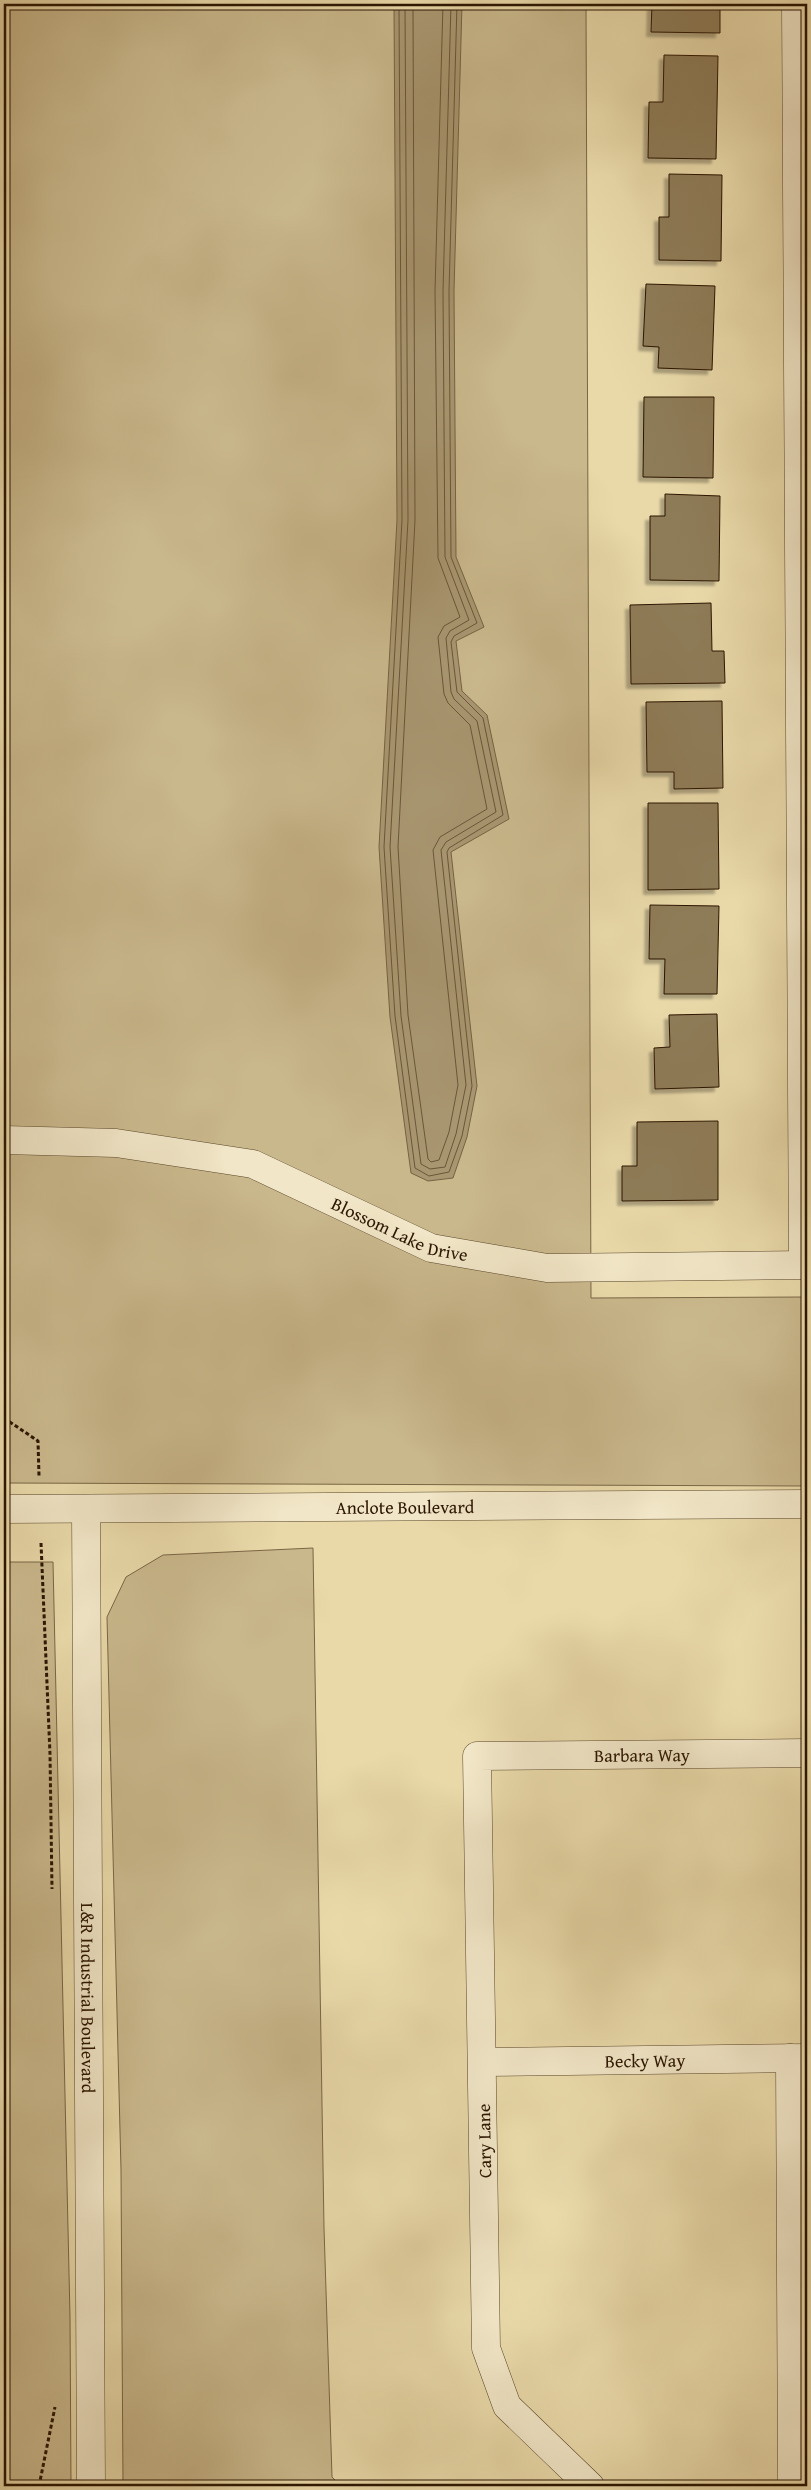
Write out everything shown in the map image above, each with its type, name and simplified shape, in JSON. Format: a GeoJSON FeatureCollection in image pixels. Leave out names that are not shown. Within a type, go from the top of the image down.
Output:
{"type":"FeatureCollection","features":[{"type":"Feature","properties":{"kind":"street"},"geometry":{"type":"LineString","coordinates":[[796,4],[802,338],[805,1265]]}},
{"type":"Feature","properties":{"kind":"street","name":"Blossom Lake Drive"},"geometry":{"type":"LineString","coordinates":[[4,1140],[116,1143],[253,1164],[431,1248],[547,1268],[805,1265]]}},
{"type":"Feature","properties":{"kind":"street","name":"Anclote Boulevard"},"geometry":{"type":"LineString","coordinates":[[4,1509],[807,1504]]}},
{"type":"Feature","properties":{"kind":"street","name":"L&R Industrial Boulevard"},"geometry":{"type":"LineString","coordinates":[[86,1509],[90,2486]]}},
{"type":"Feature","properties":{"kind":"street","name":"Barbara Way"},"geometry":{"type":"LineString","coordinates":[[477,1756],[807,1752]]}},
{"type":"Feature","properties":{"kind":"street","name":"Cary Lane"},"geometry":{"type":"LineString","coordinates":[[477,1756],[486,2348],[507,2406],[590,2486]]}},
{"type":"Feature","properties":{"kind":"street"},"geometry":{"type":"LineString","coordinates":[[792,2486],[798,2058]]}},
{"type":"Feature","properties":{"kind":"street","name":"Becky Way"},"geometry":{"type":"LineString","coordinates":[[483,2062],[798,2058]]}},
{"type":"Feature","properties":{"kind":"path"},"geometry":{"type":"LineString","coordinates":[[43,1596],[50,1754],[52,1893]]}},
{"type":"Feature","properties":{"kind":"path"},"geometry":{"type":"LineString","coordinates":[[40,2486],[57,2399]]}},
{"type":"Feature","properties":{"kind":"shaded area"},"geometry":{"type":"Polygon","coordinates":[[[4,4],[586,4],[591,1298],[807,1297],[807,1486],[4,1483],[4,4]]]}},
{"type":"Feature","properties":{"kind":"shaded area"},"geometry":{"type":"Polygon","coordinates":[[[313,1548],[324,2228],[332,2477],[341,2486],[123,2486],[121,2170],[107,1617],[126,1577],[163,1555],[313,1548]]]}},
{"type":"Feature","properties":{"kind":"shaded area"},"geometry":{"type":"Polygon","coordinates":[[[4,1562],[53,1562],[70,2317],[71,2486],[4,2486],[4,1562]]]}},
{"type":"Feature","properties":{"kind":"water"},"geometry":{"type":"Polygon","coordinates":[[[394,4],[462,4],[454,291],[456,557],[484,627],[456,641],[462,691],[487,715],[509,819],[451,852],[477,1086],[467,1137],[453,1178],[428,1181],[411,1173],[390,1017],[379,847],[397,520],[394,4]]]}},
{"type":"Feature","properties":{"kind":"building"},"geometry":{"type":"Polygon","coordinates":[[[652,4],[720,4],[720,33],[651,32],[652,4]]]}},
{"type":"Feature","properties":{"kind":"building"},"geometry":{"type":"Polygon","coordinates":[[[664,55],[718,56],[716,159],[648,158],[649,102],[663,102],[664,55]]]}},
{"type":"Feature","properties":{"kind":"building"},"geometry":{"type":"Polygon","coordinates":[[[669,174],[722,175],[721,261],[659,260],[659,217],[669,217],[669,174]]]}},
{"type":"Feature","properties":{"kind":"building"},"geometry":{"type":"Polygon","coordinates":[[[646,284],[715,286],[712,370],[658,368],[659,347],[643,346],[646,284]]]}},
{"type":"Feature","properties":{"kind":"building"},"geometry":{"type":"Polygon","coordinates":[[[644,397],[714,397],[713,478],[643,477],[644,397]]]}},
{"type":"Feature","properties":{"kind":"building"},"geometry":{"type":"Polygon","coordinates":[[[665,494],[720,496],[719,581],[650,580],[650,516],[665,516],[665,494]]]}},
{"type":"Feature","properties":{"kind":"building"},"geometry":{"type":"Polygon","coordinates":[[[711,603],[712,651],[724,651],[725,683],[631,684],[630,605],[711,603]]]}},
{"type":"Feature","properties":{"kind":"building"},"geometry":{"type":"Polygon","coordinates":[[[722,701],[723,788],[674,789],[674,772],[647,772],[646,702],[722,701]]]}},
{"type":"Feature","properties":{"kind":"building"},"geometry":{"type":"Polygon","coordinates":[[[648,803],[718,803],[719,889],[648,890],[648,803]]]}},
{"type":"Feature","properties":{"kind":"building"},"geometry":{"type":"Polygon","coordinates":[[[650,905],[719,906],[717,994],[664,994],[665,959],[649,959],[650,905]]]}},
{"type":"Feature","properties":{"kind":"building"},"geometry":{"type":"Polygon","coordinates":[[[717,1014],[719,1087],[655,1089],[654,1048],[670,1047],[669,1015],[717,1014]]]}},
{"type":"Feature","properties":{"kind":"building"},"geometry":{"type":"Polygon","coordinates":[[[718,1121],[718,1200],[622,1201],[622,1166],[637,1166],[637,1122],[718,1121]]]}}]}
